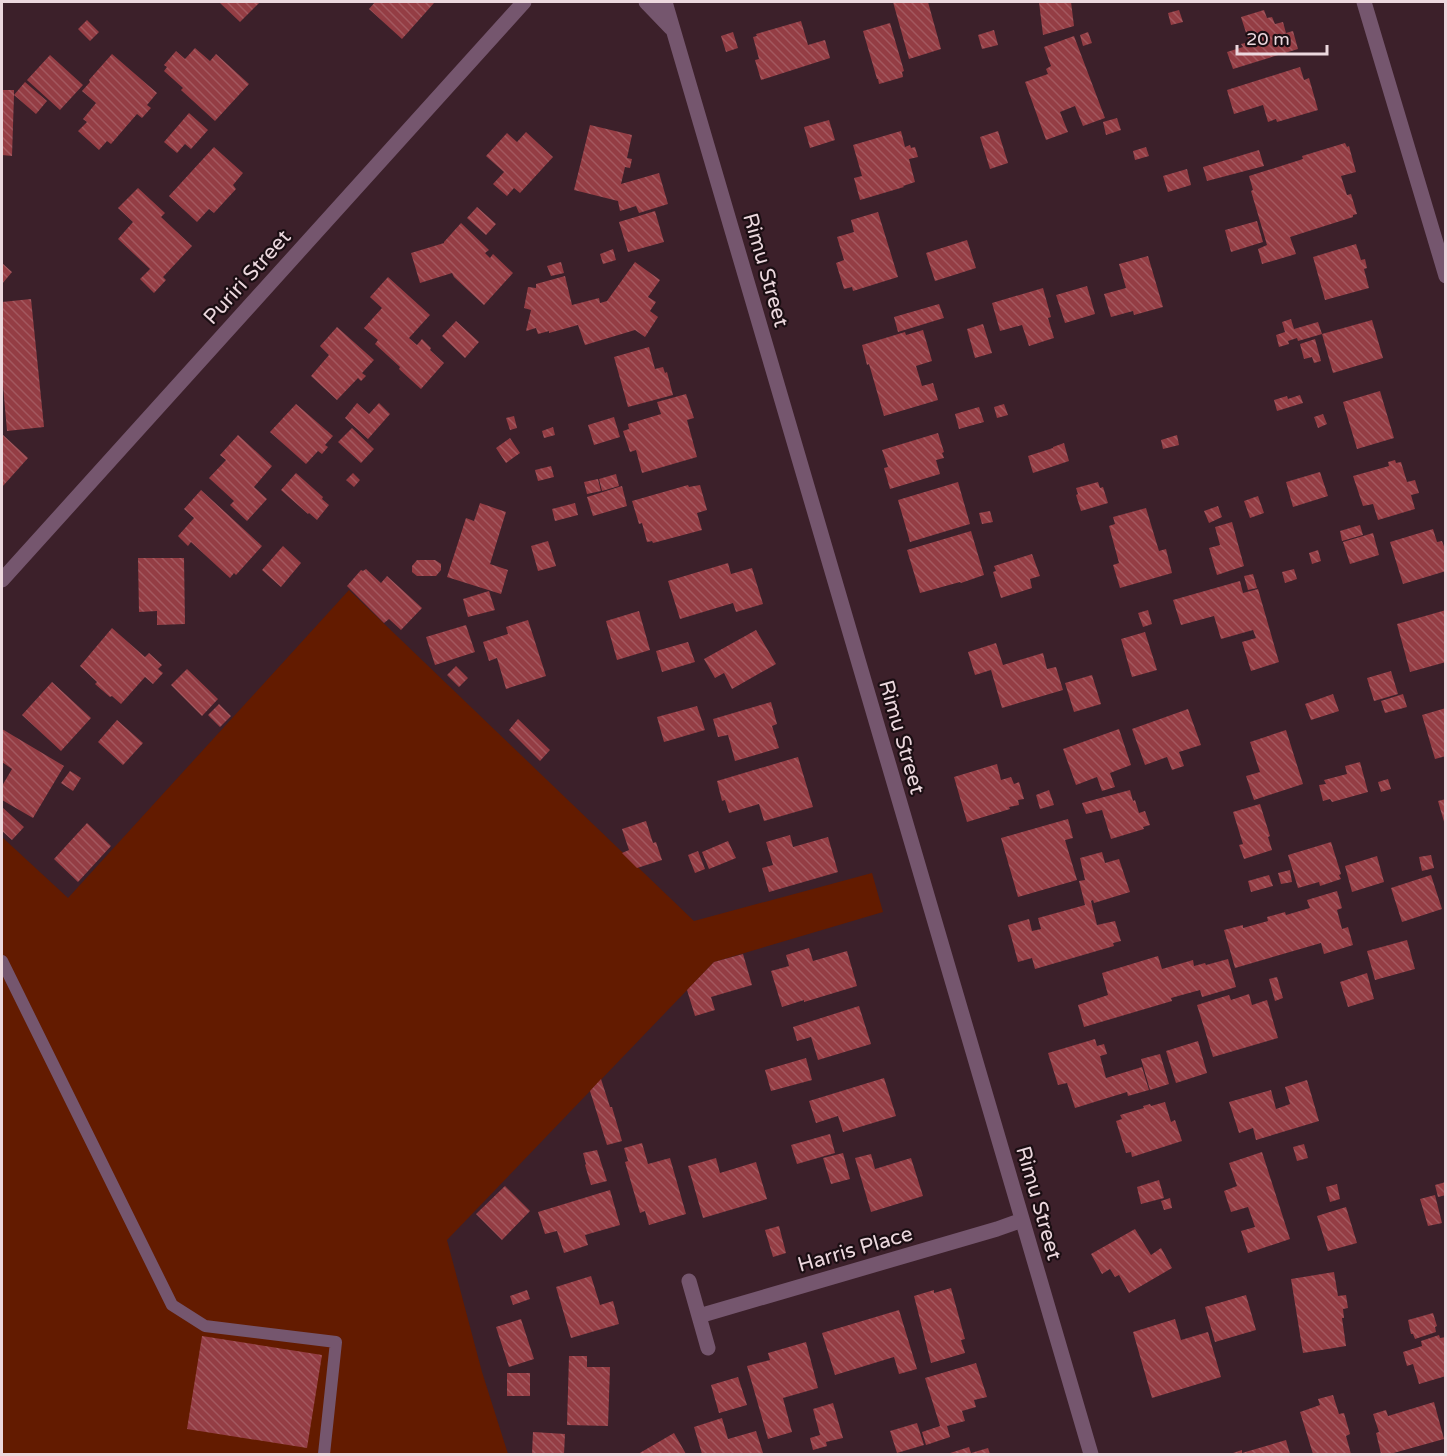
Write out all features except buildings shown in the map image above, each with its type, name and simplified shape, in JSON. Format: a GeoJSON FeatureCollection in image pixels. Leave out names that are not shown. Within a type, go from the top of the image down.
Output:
{"type":"FeatureCollection","features":[{"type":"Feature","properties":{"kind":"street","name":"Puriri Street"},"geometry":{"type":"LineString","coordinates":[[2,580],[524,2]]}},
{"type":"Feature","properties":{"kind":"street","name":"Rimu Street"},"geometry":{"type":"LineString","coordinates":[[646,2],[674,31]]}},
{"type":"Feature","properties":{"kind":"street","name":"Rimu Street"},"geometry":{"type":"LineString","coordinates":[[665,2],[1091,1455]]}},
{"type":"Feature","properties":{"kind":"street"},"geometry":{"type":"LineString","coordinates":[[1364,2],[1446,276]]}},
{"type":"Feature","properties":{"kind":"street","name":"Harris Place"},"geometry":{"type":"LineString","coordinates":[[699,1316],[1022,1220]]}},
{"type":"Feature","properties":{"kind":"street"},"geometry":{"type":"LineString","coordinates":[[688,1281],[708,1348]]}},
{"type":"Feature","properties":{"kind":"lane"},"geometry":{"type":"LineString","coordinates":[[2,961],[172,1305],[205,1326],[336,1342],[324,1455]]}},
{"type":"Feature","properties":{"kind":"shaded area"},"geometry":{"type":"Polygon","coordinates":[[[349,590],[694,921],[872,873],[883,912],[714,962],[447,1240],[482,1372],[508,1454],[2,1454],[2,837],[68,898],[349,590]]]}}]}
